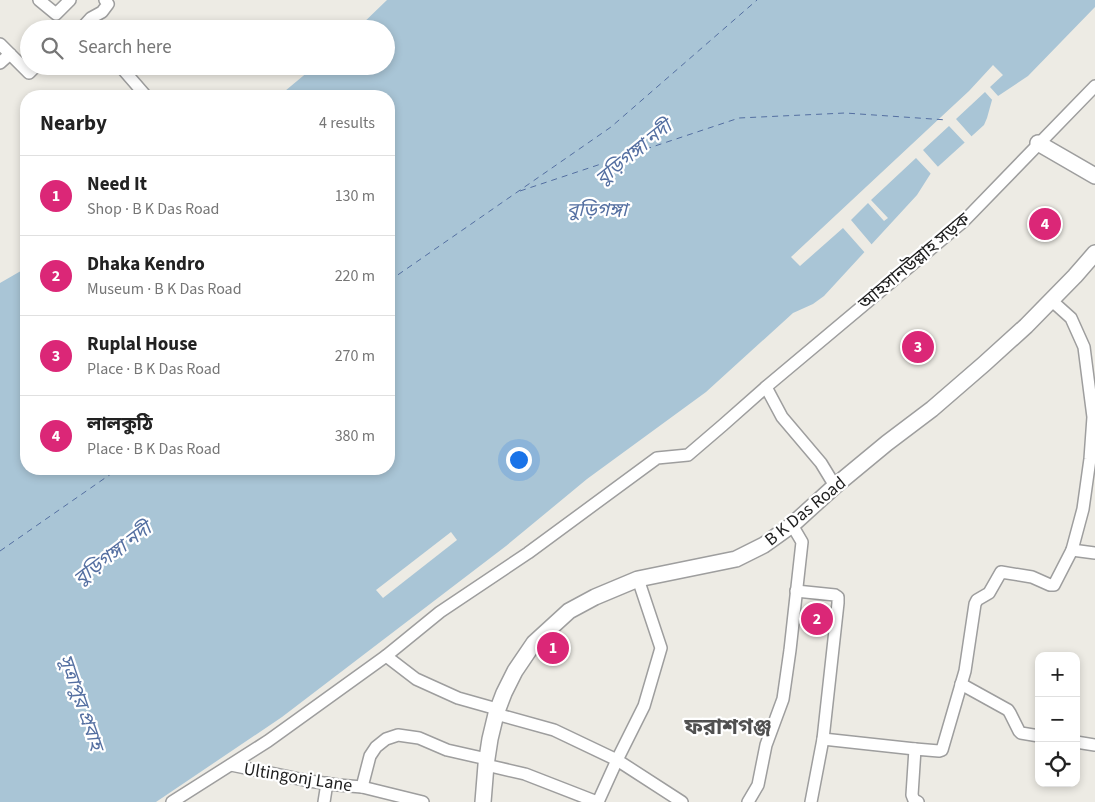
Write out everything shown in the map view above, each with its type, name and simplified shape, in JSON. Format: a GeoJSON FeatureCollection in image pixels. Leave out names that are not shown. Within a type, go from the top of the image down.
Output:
{"type":"FeatureCollection","features":[{"type":"Feature","properties":{"kind":"street"},"geometry":{"type":"LineString","coordinates":[[39,0],[56,14],[70,0]]}},
{"type":"Feature","properties":{"kind":"street"},"geometry":{"type":"LineString","coordinates":[[90,20],[102,12],[108,4],[105,0]]}},
{"type":"Feature","properties":{"kind":"street"},"geometry":{"type":"LineString","coordinates":[[0,44],[20,61]]}},
{"type":"Feature","properties":{"kind":"street"},"geometry":{"type":"LineString","coordinates":[[0,63],[10,54]]}},
{"type":"Feature","properties":{"kind":"street"},"geometry":{"type":"LineString","coordinates":[[125,75],[140,90]]}},
{"type":"Feature","properties":{"kind":"street","name":"আহসানউল্লাহ সড়ক"},"geometry":{"type":"LineString","coordinates":[[172,802],[268,741],[386,656],[440,612],[528,553],[657,458],[688,455],[766,386],[964,221],[1095,86]]}},
{"type":"Feature","properties":{"kind":"street"},"geometry":{"type":"LineString","coordinates":[[1038,143],[1095,176]]}},
{"type":"Feature","properties":{"kind":"street","name":"B K Das Road"},"geometry":{"type":"LineString","coordinates":[[483,802],[487,762],[496,712],[515,671],[534,643],[570,611],[595,597],[638,579],[736,560],[764,545],[792,525],[835,486],[932,409],[1026,326],[1095,253]]}},
{"type":"Feature","properties":{"kind":"street"},"geometry":{"type":"LineString","coordinates":[[823,738],[915,749],[942,750],[965,671],[977,600],[989,593],[1001,572],[1032,577],[1050,586],[1054,585],[1072,550],[1083,509],[1094,417],[1084,347],[1071,318],[1051,300]]}},
{"type":"Feature","properties":{"kind":"street"},"geometry":{"type":"LineString","coordinates":[[766,386],[782,417],[821,463],[835,486]]}},
{"type":"Feature","properties":{"kind":"street"},"geometry":{"type":"LineString","coordinates":[[748,802],[758,785],[766,745],[784,699],[802,542],[792,525]]}},
{"type":"Feature","properties":{"kind":"street"},"geometry":{"type":"LineString","coordinates":[[1072,550],[1095,553]]}},
{"type":"Feature","properties":{"kind":"street"},"geometry":{"type":"LineString","coordinates":[[362,787],[370,756],[376,747],[386,739],[398,735],[419,738],[447,750],[525,774],[597,802],[644,706],[661,648],[638,579]]}},
{"type":"Feature","properties":{"kind":"street"},"geometry":{"type":"LineString","coordinates":[[796,591],[835,595],[838,597],[823,738],[811,802]]}},
{"type":"Feature","properties":{"kind":"street"},"geometry":{"type":"LineString","coordinates":[[386,656],[416,679],[458,698],[554,730],[617,760],[682,802]]}},
{"type":"Feature","properties":{"kind":"street"},"geometry":{"type":"LineString","coordinates":[[961,684],[1008,710],[1021,733],[1035,735]]}},
{"type":"Feature","properties":{"kind":"street"},"geometry":{"type":"LineString","coordinates":[[1080,743],[1095,745]]}},
{"type":"Feature","properties":{"kind":"street"},"geometry":{"type":"LineString","coordinates":[[915,749],[912,795],[914,800],[918,802]]}},
{"type":"Feature","properties":{"kind":"street","name":"Ultingonj Lane"},"geometry":{"type":"LineString","coordinates":[[231,766],[327,783],[362,787],[424,802]]}},
{"type":"Feature","properties":{"kind":"street"},"geometry":{"type":"LineString","coordinates":[[324,802],[327,783]]}},
{"type":"Feature","properties":{"kind":"water","name":"বুড়িগঙ্গা"},"geometry":{"type":"Polygon","coordinates":[[[387,0],[1095,0],[1095,7],[1028,76],[992,100],[984,125],[931,173],[917,195],[824,296],[813,304],[793,313],[706,392],[587,479],[506,546],[282,717],[156,802],[0,802],[0,283],[20,271],[20,475],[395,475],[395,90],[286,90],[304,75],[395,75],[395,20],[366,20],[387,0]]]}},
{"type":"Feature","properties":{"kind":"pier"},"geometry":{"type":"Polygon","coordinates":[[[993,65],[1003,75],[990,87],[999,97],[994,102],[985,92],[956,119],[973,138],[966,144],[949,126],[923,150],[939,168],[932,175],[916,158],[871,200],[888,218],[884,221],[868,203],[851,220],[873,246],[866,254],[843,228],[800,266],[791,257],[969,91],[993,65]]]}},
{"type":"Feature","properties":{"kind":"pier"},"geometry":{"type":"Polygon","coordinates":[[[451,532],[457,540],[383,598],[376,590],[451,532]]]}},
{"type":"Feature","properties":{"kind":"ferry route"},"geometry":{"type":"LineString","coordinates":[[395,277],[611,127],[757,0]]}},
{"type":"Feature","properties":{"kind":"ferry route"},"geometry":{"type":"LineString","coordinates":[[520,191],[739,118],[845,113],[947,120]]}},
{"type":"Feature","properties":{"kind":"ferry route"},"geometry":{"type":"LineString","coordinates":[[0,551],[109,475]]}},
{"type":"Feature","properties":{"kind":"place","name":"লালকুঠি"},"geometry":{"type":"Point","coordinates":[1045,224]}},
{"type":"Feature","properties":{"kind":"place","name":"Ruplal House"},"geometry":{"type":"Point","coordinates":[918,347]}},
{"type":"Feature","properties":{"kind":"place","name":"Dhaka Kendro"},"geometry":{"type":"Point","coordinates":[817,619]}},
{"type":"Feature","properties":{"kind":"place","name":"Need It"},"geometry":{"type":"Point","coordinates":[553,648]}},
{"type":"Feature","properties":{"kind":"district","name":"ফরাশগঞ্জ"},"geometry":{"type":"Point","coordinates":[728,726]}},
{"type":"Feature","properties":{"kind":"water label","name":"বুড়িগঙ্গা নদী"},"geometry":{"type":"Point","coordinates":[633,152]}},
{"type":"Feature","properties":{"kind":"water label","name":"বুড়িগঙ্গা নদী"},"geometry":{"type":"Point","coordinates":[112,553]}},
{"type":"Feature","properties":{"kind":"water label","name":"সূত্রাপুর প্রবাহ"},"geometry":{"type":"Point","coordinates":[82,702]}}]}
